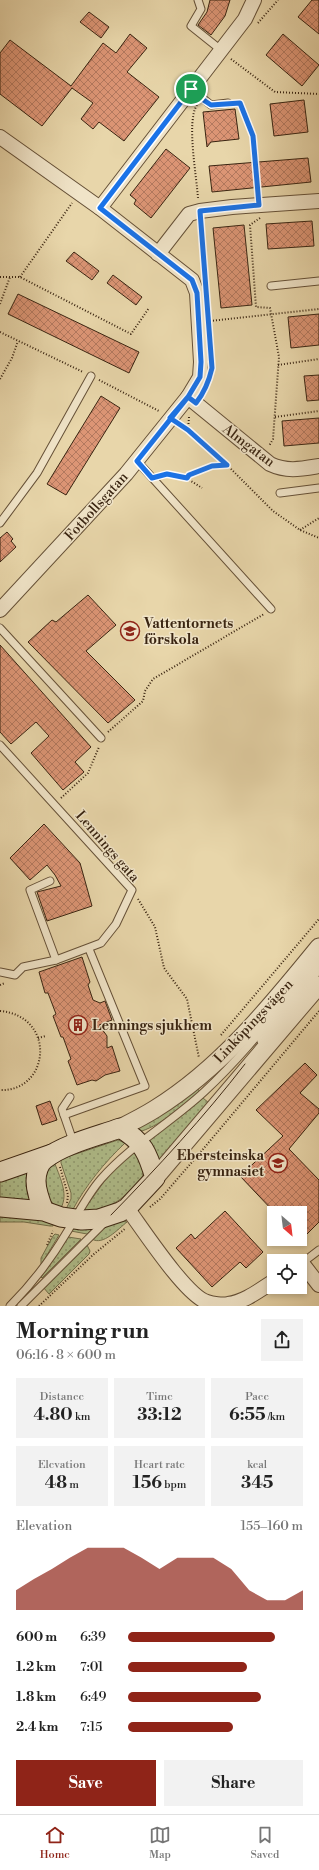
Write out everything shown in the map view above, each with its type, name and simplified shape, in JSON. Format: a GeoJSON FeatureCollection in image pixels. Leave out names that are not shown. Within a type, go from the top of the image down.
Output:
{"type":"FeatureCollection","features":[{"type":"Feature","properties":{"kind":"main road"},"geometry":{"type":"LineString","coordinates":[[0,1172],[120,1128],[131,1134],[139,1142],[151,1161],[155,1178],[119,1212],[90,1220],[61,1217],[44,1211],[0,1207]]}},
{"type":"Feature","properties":{"kind":"main road"},"geometry":{"type":"LineString","coordinates":[[44,1211],[36,1180],[40,1164],[55,1153]]}},
{"type":"Feature","properties":{"kind":"street"},"geometry":{"type":"LineString","coordinates":[[100,208],[245,19],[254,0]]}},
{"type":"Feature","properties":{"kind":"street"},"geometry":{"type":"LineString","coordinates":[[0,137],[100,208],[158,254],[190,214],[200,211],[259,205],[319,201]]}},
{"type":"Feature","properties":{"kind":"street","name":"Fotbollsgatan"},"geometry":{"type":"LineString","coordinates":[[0,610],[137,461],[188,397],[200,377],[201,362],[197,293],[195,285],[192,280],[158,254]]}},
{"type":"Feature","properties":{"kind":"street","name":"Almgatan"},"geometry":{"type":"LineString","coordinates":[[188,397],[270,464],[278,468],[292,470],[319,466]]}},
{"type":"Feature","properties":{"kind":"street","name":"Linköpingsvägen"},"geometry":{"type":"LineString","coordinates":[[120,1128],[156,1108],[198,1077],[224,1054],[262,1016],[319,948]]}},
{"type":"Feature","properties":{"kind":"street","name":"Linköpingsvägen"},"geometry":{"type":"LineString","coordinates":[[155,1178],[319,985]]}},
{"type":"Feature","properties":{"kind":"street"},"geometry":{"type":"LineString","coordinates":[[119,1212],[190,1290],[206,1302],[218,1305],[229,1304],[244,1299],[267,1284]]}},
{"type":"Feature","properties":{"kind":"street"},"geometry":{"type":"LineString","coordinates":[[307,1271],[319,1285]]}},
{"type":"Feature","properties":{"kind":"lane"},"geometry":{"type":"LineString","coordinates":[[198,0],[201,9],[191,26],[221,50]]}},
{"type":"Feature","properties":{"kind":"lane"},"geometry":{"type":"LineString","coordinates":[[191,89],[211,105],[228,103]]}},
{"type":"Feature","properties":{"kind":"lane"},"geometry":{"type":"LineString","coordinates":[[271,286],[319,281]]}},
{"type":"Feature","properties":{"kind":"lane"},"geometry":{"type":"LineString","coordinates":[[0,523],[37,473],[91,376]]}},
{"type":"Feature","properties":{"kind":"lane"},"geometry":{"type":"LineString","coordinates":[[137,461],[271,609]]}},
{"type":"Feature","properties":{"kind":"lane"},"geometry":{"type":"LineString","coordinates":[[280,493],[319,488]]}},
{"type":"Feature","properties":{"kind":"lane"},"geometry":{"type":"LineString","coordinates":[[0,628],[101,738]]}},
{"type":"Feature","properties":{"kind":"lane","name":"Lennings gata"},"geometry":{"type":"LineString","coordinates":[[0,745],[132,890],[116,924],[102,943],[56,960],[24,967],[15,975],[0,972]]}},
{"type":"Feature","properties":{"kind":"lane"},"geometry":{"type":"LineString","coordinates":[[50,881],[30,890],[56,960]]}},
{"type":"Feature","properties":{"kind":"lane"},"geometry":{"type":"LineString","coordinates":[[64,1115],[144,1086],[89,949]]}},
{"type":"Feature","properties":{"kind":"lane"},"geometry":{"type":"LineString","coordinates":[[10,1306],[34,1281],[89,1194],[117,1161],[139,1142],[192,1102],[234,1063],[319,962]]}},
{"type":"Feature","properties":{"kind":"lane"},"geometry":{"type":"LineString","coordinates":[[237,1081],[245,1064],[268,1032],[319,970]]}},
{"type":"Feature","properties":{"kind":"lane"},"geometry":{"type":"LineString","coordinates":[[70,1097],[62,1109],[74,1144]]}},
{"type":"Feature","properties":{"kind":"lane"},"geometry":{"type":"LineString","coordinates":[[20,1306],[119,1212]]}},
{"type":"Feature","properties":{"kind":"lane"},"geometry":{"type":"LineString","coordinates":[[307,1259],[319,1250]]}},
{"type":"Feature","properties":{"kind":"path"},"geometry":{"type":"LineString","coordinates":[[257,25],[278,0]]}},
{"type":"Feature","properties":{"kind":"path"},"geometry":{"type":"LineString","coordinates":[[235,54],[231,59],[275,92],[319,94]]}},
{"type":"Feature","properties":{"kind":"path"},"geometry":{"type":"LineString","coordinates":[[202,99],[193,112],[192,125],[205,277]]}},
{"type":"Feature","properties":{"kind":"path"},"geometry":{"type":"LineString","coordinates":[[228,103],[240,103],[253,136],[260,218],[250,225],[256,307],[270,308],[279,357],[273,439],[267,449]]}},
{"type":"Feature","properties":{"kind":"path"},"geometry":{"type":"LineString","coordinates":[[20,277],[79,194]]}},
{"type":"Feature","properties":{"kind":"path"},"geometry":{"type":"LineString","coordinates":[[0,277],[20,277],[131,334],[149,308]]}},
{"type":"Feature","properties":{"kind":"path"},"geometry":{"type":"LineString","coordinates":[[0,304],[10,277]]}},
{"type":"Feature","properties":{"kind":"path"},"geometry":{"type":"LineString","coordinates":[[207,316],[207,322],[319,309]]}},
{"type":"Feature","properties":{"kind":"path"},"geometry":{"type":"LineString","coordinates":[[0,332],[126,393],[170,418],[188,430],[227,465],[273,510],[300,530],[319,538]]}},
{"type":"Feature","properties":{"kind":"path"},"geometry":{"type":"LineString","coordinates":[[0,379],[12,358],[18,341]]}},
{"type":"Feature","properties":{"kind":"path"},"geometry":{"type":"LineString","coordinates":[[278,365],[319,358]]}},
{"type":"Feature","properties":{"kind":"path"},"geometry":{"type":"LineString","coordinates":[[274,417],[319,411]]}},
{"type":"Feature","properties":{"kind":"path"},"geometry":{"type":"LineString","coordinates":[[187,478],[189,475],[212,466],[227,465]]}},
{"type":"Feature","properties":{"kind":"path"},"geometry":{"type":"LineString","coordinates":[[152,478],[167,474],[187,478],[202,488]]}},
{"type":"Feature","properties":{"kind":"path"},"geometry":{"type":"LineString","coordinates":[[300,530],[319,518]]}},
{"type":"Feature","properties":{"kind":"path"},"geometry":{"type":"LineString","coordinates":[[54,804],[88,773],[97,756],[101,738],[143,701],[146,691],[153,679],[271,609]]}},
{"type":"Feature","properties":{"kind":"path"},"geometry":{"type":"LineString","coordinates":[[132,890],[155,927],[164,968],[187,999],[200,1060],[205,1054]]}},
{"type":"Feature","properties":{"kind":"path"},"geometry":{"type":"LineString","coordinates":[[219,1037],[319,919]]}},
{"type":"Feature","properties":{"kind":"path"},"geometry":{"type":"LineString","coordinates":[[0,1011],[11,1012],[24,1018],[34,1028],[38,1038],[40,1055],[36,1070],[28,1079],[17,1087],[0,1090]]}},
{"type":"Feature","properties":{"kind":"path"},"geometry":{"type":"LineString","coordinates":[[38,1038],[46,1036]]}},
{"type":"Feature","properties":{"kind":"green space"},"geometry":{"type":"Polygon","coordinates":[[[197,1088],[200,1092],[162,1121],[146,1130],[136,1131],[138,1126],[197,1088]]]}},
{"type":"Feature","properties":{"kind":"green space"},"geometry":{"type":"Polygon","coordinates":[[[203,1098],[209,1103],[159,1163],[147,1140],[203,1098]]]}},
{"type":"Feature","properties":{"kind":"green space"},"geometry":{"type":"Polygon","coordinates":[[[118,1140],[125,1143],[96,1175],[83,1192],[72,1211],[66,1209],[71,1199],[71,1193],[61,1159],[118,1140]]]}},
{"type":"Feature","properties":{"kind":"green space"},"geometry":{"type":"Polygon","coordinates":[[[136,1149],[143,1167],[143,1175],[135,1186],[123,1197],[106,1207],[83,1211],[106,1179],[136,1149]]]}},
{"type":"Feature","properties":{"kind":"green space"},"geometry":{"type":"Polygon","coordinates":[[[54,1161],[64,1190],[61,1208],[49,1199],[45,1190],[42,1175],[54,1161]]]}},
{"type":"Feature","properties":{"kind":"green space"},"geometry":{"type":"Polygon","coordinates":[[[31,1169],[35,1203],[0,1200],[0,1179],[31,1169]]]}},
{"type":"Feature","properties":{"kind":"green space"},"geometry":{"type":"Polygon","coordinates":[[[0,1215],[17,1215],[54,1223],[53,1226],[50,1226],[24,1222],[0,1222],[0,1215]]]}},
{"type":"Feature","properties":{"kind":"green space"},"geometry":{"type":"Polygon","coordinates":[[[123,1221],[127,1222],[106,1239],[96,1241],[92,1239],[103,1227],[123,1221]]]}},
{"type":"Feature","properties":{"kind":"green space"},"geometry":{"type":"Polygon","coordinates":[[[73,1227],[93,1228],[87,1234],[71,1231],[73,1227]]]}},
{"type":"Feature","properties":{"kind":"green space"},"geometry":{"type":"Polygon","coordinates":[[[55,1234],[59,1235],[41,1265],[41,1258],[55,1234]]]}},
{"type":"Feature","properties":{"kind":"green space"},"geometry":{"type":"Polygon","coordinates":[[[68,1237],[81,1239],[42,1278],[41,1277],[68,1237]]]}},
{"type":"Feature","properties":{"kind":"green space"},"geometry":{"type":"Polygon","coordinates":[[[87,1245],[90,1251],[89,1254],[49,1294],[43,1287],[87,1245]]]}},
{"type":"Feature","properties":{"kind":"building"},"geometry":{"type":"Polygon","coordinates":[[[210,0],[230,0],[225,16],[211,35],[198,25],[207,12],[210,0]]]}},
{"type":"Feature","properties":{"kind":"building"},"geometry":{"type":"Polygon","coordinates":[[[312,0],[319,0],[319,34],[298,17],[312,0]]]}},
{"type":"Feature","properties":{"kind":"building"},"geometry":{"type":"Polygon","coordinates":[[[89,12],[109,27],[101,38],[80,22],[89,12]]]}},
{"type":"Feature","properties":{"kind":"building"},"geometry":{"type":"Polygon","coordinates":[[[130,34],[147,48],[127,72],[159,97],[124,141],[99,122],[93,129],[81,119],[93,103],[72,88],[42,126],[0,94],[0,53],[10,40],[71,86],[103,43],[116,53],[130,34]]]}},
{"type":"Feature","properties":{"kind":"building"},"geometry":{"type":"Polygon","coordinates":[[[283,34],[319,65],[302,86],[266,55],[283,34]]]}},
{"type":"Feature","properties":{"kind":"building"},"geometry":{"type":"Polygon","coordinates":[[[304,100],[308,132],[274,136],[270,104],[304,100]]]}},
{"type":"Feature","properties":{"kind":"building"},"geometry":{"type":"Polygon","coordinates":[[[235,109],[239,139],[211,142],[207,147],[203,112],[235,109]]]}},
{"type":"Feature","properties":{"kind":"building"},"geometry":{"type":"Polygon","coordinates":[[[166,149],[190,168],[151,218],[134,204],[136,200],[130,195],[166,149]]]}},
{"type":"Feature","properties":{"kind":"building"},"geometry":{"type":"Polygon","coordinates":[[[308,158],[311,182],[212,192],[209,166],[308,158]]]}},
{"type":"Feature","properties":{"kind":"building"},"geometry":{"type":"Polygon","coordinates":[[[312,221],[314,246],[268,249],[266,224],[312,221]]]}},
{"type":"Feature","properties":{"kind":"building"},"geometry":{"type":"Polygon","coordinates":[[[244,225],[252,305],[221,308],[213,228],[244,225]]]}},
{"type":"Feature","properties":{"kind":"building"},"geometry":{"type":"Polygon","coordinates":[[[74,252],[99,271],[92,280],[66,261],[74,252]]]}},
{"type":"Feature","properties":{"kind":"building"},"geometry":{"type":"Polygon","coordinates":[[[113,275],[142,297],[136,305],[107,283],[113,275]]]}},
{"type":"Feature","properties":{"kind":"building"},"geometry":{"type":"Polygon","coordinates":[[[18,294],[139,352],[129,373],[8,314],[18,294]]]}},
{"type":"Feature","properties":{"kind":"building"},"geometry":{"type":"Polygon","coordinates":[[[319,314],[319,345],[291,348],[288,317],[319,314]]]}},
{"type":"Feature","properties":{"kind":"building"},"geometry":{"type":"Polygon","coordinates":[[[319,375],[319,400],[307,401],[304,376],[319,375]]]}},
{"type":"Feature","properties":{"kind":"building"},"geometry":{"type":"Polygon","coordinates":[[[101,396],[120,408],[66,495],[47,484],[101,396]]]}},
{"type":"Feature","properties":{"kind":"building"},"geometry":{"type":"Polygon","coordinates":[[[319,418],[319,443],[284,446],[282,421],[319,418]]]}},
{"type":"Feature","properties":{"kind":"building"},"geometry":{"type":"Polygon","coordinates":[[[7,532],[13,539],[11,541],[16,547],[0,562],[0,538],[7,532]]]}},
{"type":"Feature","properties":{"kind":"building","name":"Vattentornets förskola"},"geometry":{"type":"Polygon","coordinates":[[[88,595],[116,625],[86,651],[135,700],[108,723],[28,642],[52,620],[56,622],[88,595]]]}},
{"type":"Feature","properties":{"kind":"building"},"geometry":{"type":"Polygon","coordinates":[[[0,645],[91,747],[75,762],[84,772],[63,790],[31,753],[49,736],[36,722],[11,744],[0,732],[0,645]]]}},
{"type":"Feature","properties":{"kind":"building"},"geometry":{"type":"Polygon","coordinates":[[[44,824],[80,863],[92,906],[47,921],[37,892],[61,886],[55,875],[47,865],[30,880],[10,858],[44,824]]]}},
{"type":"Feature","properties":{"kind":"building","name":"Lennings sjukhem"},"geometry":{"type":"Polygon","coordinates":[[[82,957],[90,982],[88,985],[93,1000],[100,1003],[105,1001],[112,1020],[99,1025],[107,1036],[107,1048],[112,1046],[120,1071],[105,1075],[96,1081],[92,1080],[77,1085],[68,1061],[71,1059],[53,1016],[56,1014],[48,993],[45,993],[39,972],[82,957]]]}},
{"type":"Feature","properties":{"kind":"building","name":"Ebersteinska gymnasiet"},"geometry":{"type":"Polygon","coordinates":[[[305,1063],[317,1075],[300,1093],[319,1109],[319,1113],[289,1149],[319,1180],[319,1222],[307,1234],[307,1206],[268,1206],[240,1176],[283,1136],[256,1110],[305,1063]]]}},
{"type":"Feature","properties":{"kind":"building"},"geometry":{"type":"Polygon","coordinates":[[[50,1101],[57,1120],[42,1125],[36,1106],[50,1101]]]}},
{"type":"Feature","properties":{"kind":"building"},"geometry":{"type":"Polygon","coordinates":[[[225,1211],[263,1252],[246,1268],[240,1262],[212,1287],[176,1248],[191,1234],[195,1239],[225,1211]]]}},
{"type":"Feature","properties":{"kind":"tram line"},"geometry":{"type":"LineString","coordinates":[[111,1215],[180,1141],[245,1064]]}},
{"type":"Feature","properties":{"kind":"place","name":"Vattentornets förskola"},"geometry":{"type":"Point","coordinates":[130,631]}},
{"type":"Feature","properties":{"kind":"place","name":"Lennings sjukhem"},"geometry":{"type":"Point","coordinates":[78,1025]}},
{"type":"Feature","properties":{"kind":"place","name":"Ebersteinska gymnasiet"},"geometry":{"type":"Point","coordinates":[278,1163]}},
{"type":"Feature","properties":{"kind":"route"},"geometry":{"type":"LineString","coordinates":[[191,89],[100,208],[192,280],[197,293],[201,362],[200,377],[188,397],[170,418],[137,461],[152,478],[167,474],[187,478],[189,475],[212,466],[227,465],[211,449],[188,430],[170,418],[188,397],[196,403],[202,395],[210,377],[212,368],[200,211],[259,205],[253,136],[240,103],[211,105],[191,89]]}}]}
